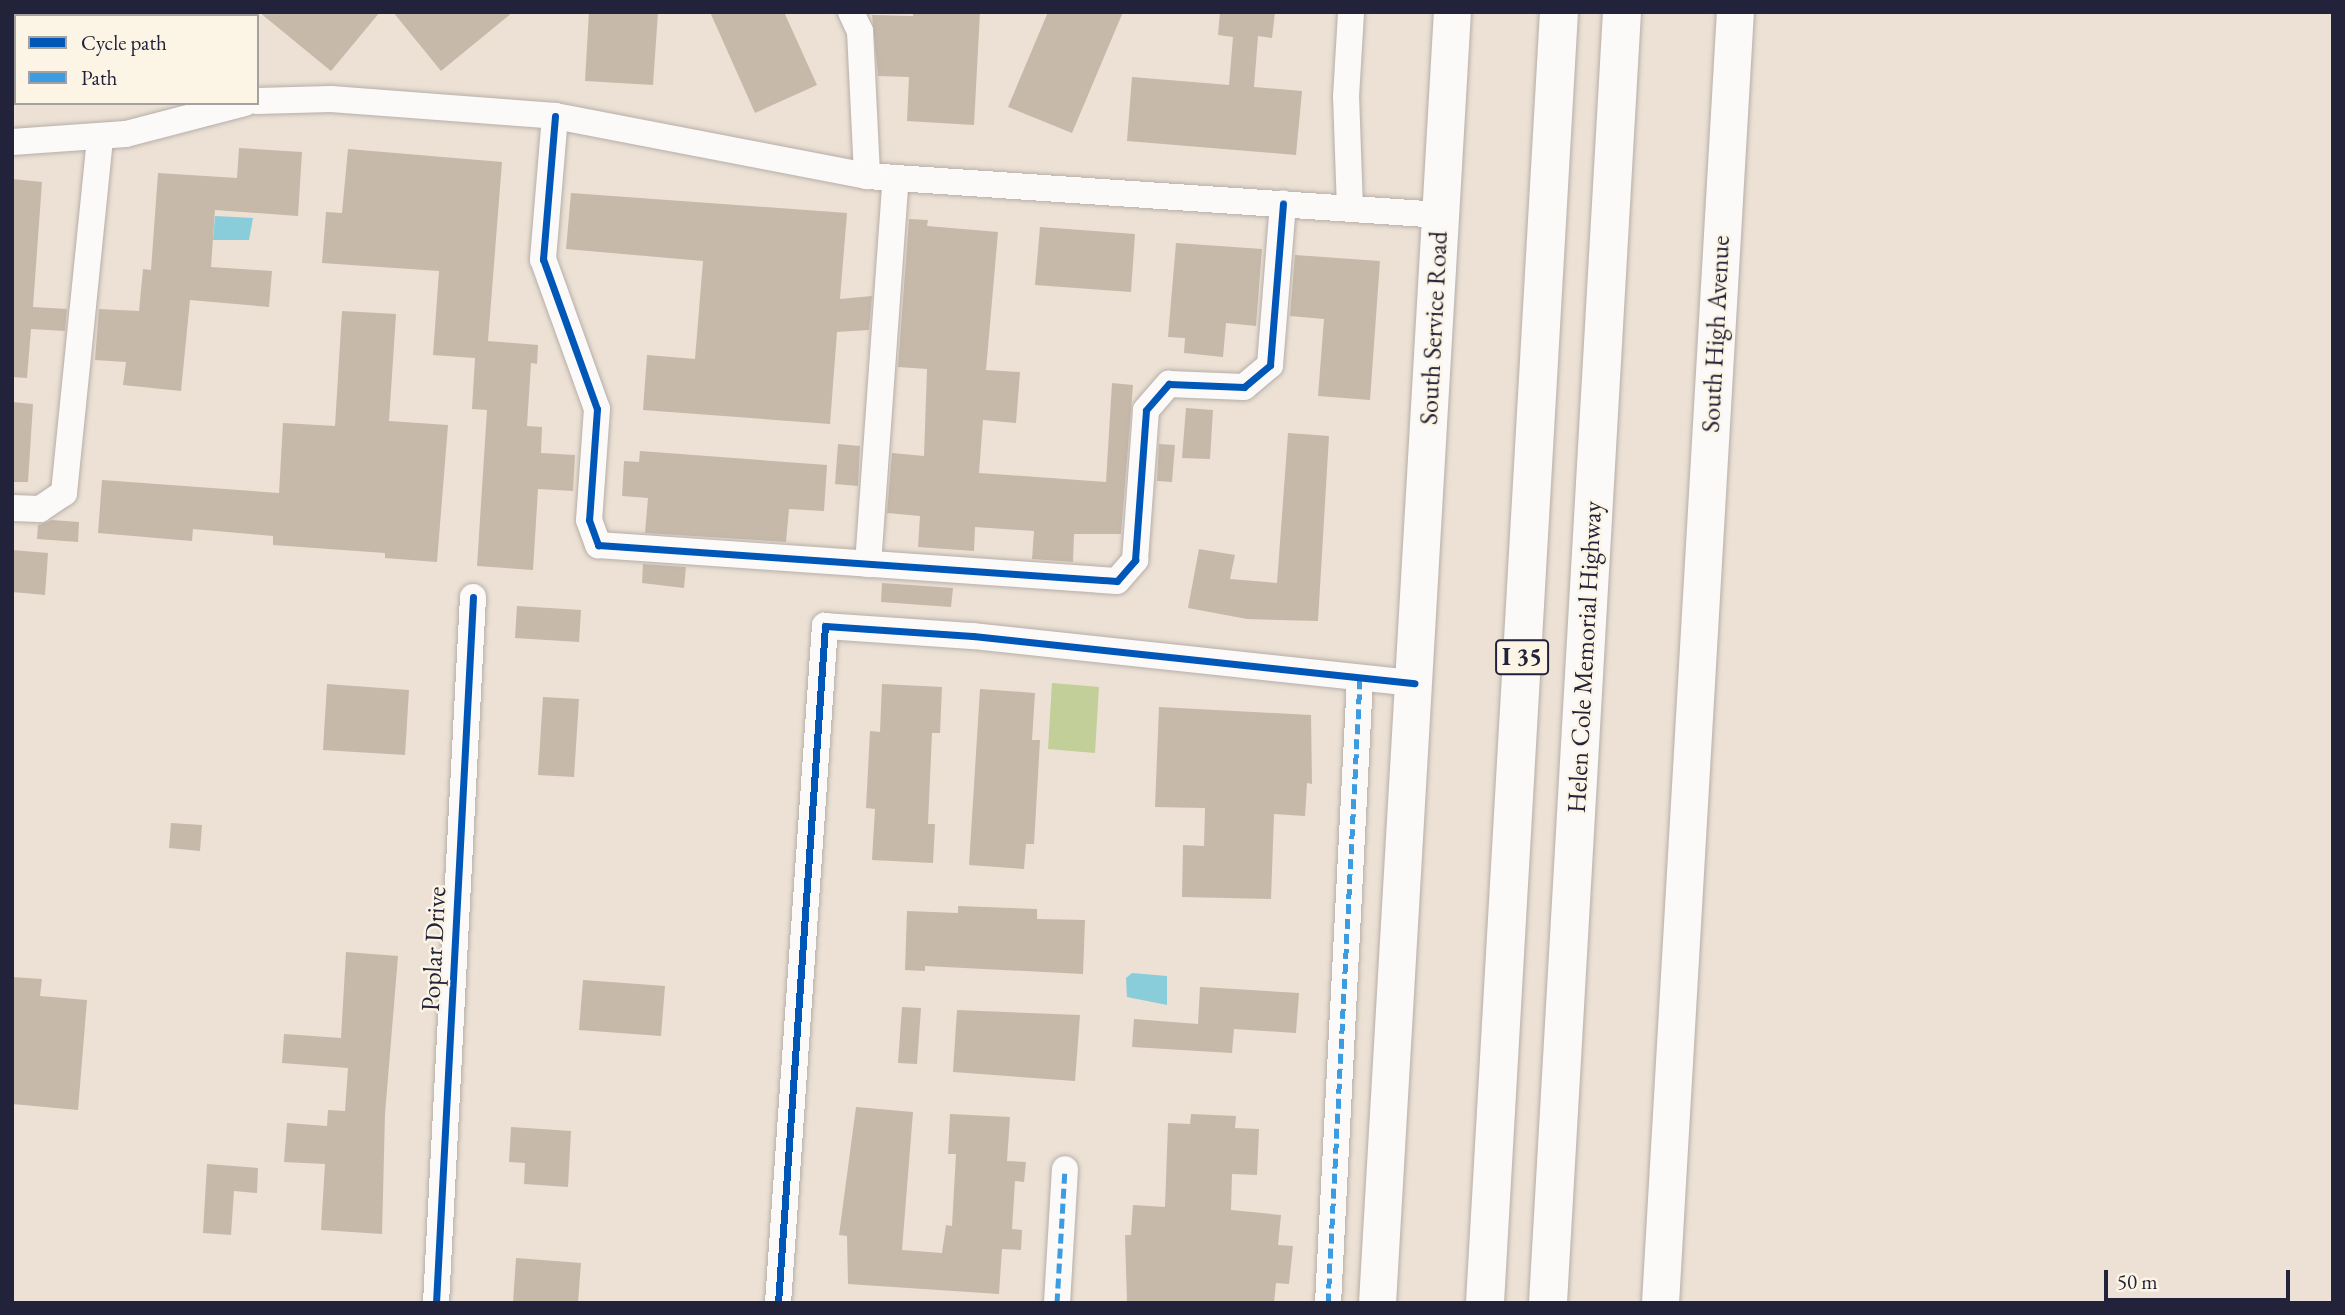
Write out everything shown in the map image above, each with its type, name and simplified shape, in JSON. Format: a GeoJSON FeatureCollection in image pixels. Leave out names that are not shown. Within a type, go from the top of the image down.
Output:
{"type":"FeatureCollection","features":[{"type":"Feature","properties":{"kind":"highway","name":"I 35"},"geometry":{"type":"LineString","coordinates":[[1485,1303],[1559,12]]}},
{"type":"Feature","properties":{"kind":"highway","name":"Helen Cole Memorial Highway"},"geometry":{"type":"LineString","coordinates":[[1548,1303],[1622,12]]}},
{"type":"Feature","properties":{"kind":"main road","name":"South Service Road"},"geometry":{"type":"LineString","coordinates":[[1377,1303],[1452,12]]}},
{"type":"Feature","properties":{"kind":"main road","name":"South High Avenue"},"geometry":{"type":"LineString","coordinates":[[1660,1303],[1735,12]]}},
{"type":"Feature","properties":{"kind":"street"},"geometry":{"type":"LineString","coordinates":[[851,12],[860,31],[867,176]]}},
{"type":"Feature","properties":{"kind":"street"},"geometry":{"type":"LineString","coordinates":[[1350,209],[1346,97],[1351,12]]}},
{"type":"Feature","properties":{"kind":"street"},"geometry":{"type":"LineString","coordinates":[[259,101],[331,99],[555,116],[867,176],[1440,215]]}},
{"type":"Feature","properties":{"kind":"street"},"geometry":{"type":"LineString","coordinates":[[12,142],[100,138],[237,105]]}},
{"type":"Feature","properties":{"kind":"street"},"geometry":{"type":"LineString","coordinates":[[555,116],[543,259],[597,409],[589,520],[597,545],[1116,581],[1135,560],[1146,410],[1168,384],[1244,387],[1270,365],[1283,204]]}},
{"type":"Feature","properties":{"kind":"street"},"geometry":{"type":"LineString","coordinates":[[12,508],[40,509],[64,493],[100,138]]}},
{"type":"Feature","properties":{"kind":"street"},"geometry":{"type":"LineString","coordinates":[[869,564],[897,178]]}},
{"type":"Feature","properties":{"kind":"street","name":"Poplar Drive"},"geometry":{"type":"LineString","coordinates":[[436,1303],[473,597]]}},
{"type":"Feature","properties":{"kind":"street"},"geometry":{"type":"LineString","coordinates":[[778,1303],[825,626],[973,636],[1415,683]]}},
{"type":"Feature","properties":{"kind":"street"},"geometry":{"type":"LineString","coordinates":[[1328,1303],[1360,678]]}},
{"type":"Feature","properties":{"kind":"street"},"geometry":{"type":"LineString","coordinates":[[1058,1303],[1065,1169]]}},
{"type":"Feature","properties":{"kind":"green space"},"geometry":{"type":"Polygon","coordinates":[[[1052,683],[1099,687],[1095,753],[1048,749],[1052,683]]]}},
{"type":"Feature","properties":{"kind":"water"},"geometry":{"type":"Polygon","coordinates":[[[215,216],[253,218],[249,240],[213,240],[215,216]]]}},
{"type":"Feature","properties":{"kind":"water"},"geometry":{"type":"Polygon","coordinates":[[[1132,973],[1167,976],[1167,1005],[1127,997],[1126,978],[1132,973]]]}},
{"type":"Feature","properties":{"kind":"building"},"geometry":{"type":"Polygon","coordinates":[[[259,12],[380,12],[331,71],[259,12]]]}},
{"type":"Feature","properties":{"kind":"building"},"geometry":{"type":"Polygon","coordinates":[[[393,12],[513,12],[441,71],[393,12]]]}},
{"type":"Feature","properties":{"kind":"building"},"geometry":{"type":"Polygon","coordinates":[[[589,12],[658,12],[653,85],[585,81],[589,12]]]}},
{"type":"Feature","properties":{"kind":"building"},"geometry":{"type":"Polygon","coordinates":[[[710,12],[784,12],[817,85],[755,113],[710,12]]]}},
{"type":"Feature","properties":{"kind":"building"},"geometry":{"type":"Polygon","coordinates":[[[913,12],[980,12],[974,125],[907,121],[909,77],[878,76],[872,15],[913,16],[913,12]]]}},
{"type":"Feature","properties":{"kind":"building"},"geometry":{"type":"Polygon","coordinates":[[[1048,12],[1123,12],[1072,133],[1008,107],[1048,12]]]}},
{"type":"Feature","properties":{"kind":"building"},"geometry":{"type":"Polygon","coordinates":[[[1220,12],[1275,12],[1272,38],[1258,36],[1254,87],[1302,91],[1296,155],[1127,141],[1132,77],[1229,85],[1233,37],[1218,35],[1220,12]]]}},
{"type":"Feature","properties":{"kind":"building"},"geometry":{"type":"Polygon","coordinates":[[[239,148],[302,152],[298,216],[215,210],[211,267],[272,271],[269,307],[190,300],[181,391],[123,385],[126,362],[95,360],[99,309],[139,311],[143,269],[151,270],[158,173],[237,178],[239,148]]]}},
{"type":"Feature","properties":{"kind":"building"},"geometry":{"type":"Polygon","coordinates":[[[348,149],[502,162],[488,341],[538,345],[537,364],[531,363],[527,426],[542,427],[541,453],[575,455],[573,491],[538,489],[533,570],[477,566],[487,410],[472,409],[475,358],[433,355],[439,271],[322,263],[326,212],[342,213],[348,149]]]}},
{"type":"Feature","properties":{"kind":"building"},"geometry":{"type":"Polygon","coordinates":[[[12,179],[42,182],[33,307],[67,309],[65,331],[31,329],[27,378],[12,377],[12,179]]]}},
{"type":"Feature","properties":{"kind":"building"},"geometry":{"type":"Polygon","coordinates":[[[571,193],[847,213],[840,299],[872,296],[869,330],[837,332],[830,424],[643,410],[647,355],[695,359],[703,261],[566,249],[571,193]]]}},
{"type":"Feature","properties":{"kind":"building"},"geometry":{"type":"Polygon","coordinates":[[[909,219],[928,220],[927,226],[998,232],[986,370],[1020,372],[1016,423],[983,420],[979,473],[1106,482],[1112,383],[1133,385],[1121,534],[1074,534],[1073,562],[1032,559],[1034,531],[975,527],[974,551],[918,547],[920,516],[887,513],[892,453],[924,456],[927,369],[898,367],[909,219]]]}},
{"type":"Feature","properties":{"kind":"building"},"geometry":{"type":"Polygon","coordinates":[[[1040,227],[1135,234],[1131,292],[1035,285],[1040,227]]]}},
{"type":"Feature","properties":{"kind":"building"},"geometry":{"type":"Polygon","coordinates":[[[1176,243],[1262,249],[1256,326],[1226,323],[1223,357],[1184,353],[1185,338],[1168,337],[1176,243]]]}},
{"type":"Feature","properties":{"kind":"building"},"geometry":{"type":"Polygon","coordinates":[[[1295,255],[1380,261],[1370,400],[1318,396],[1324,319],[1290,316],[1295,255]]]}},
{"type":"Feature","properties":{"kind":"building"},"geometry":{"type":"Polygon","coordinates":[[[342,311],[396,314],[389,421],[448,425],[437,562],[385,558],[385,553],[273,545],[273,536],[193,529],[192,541],[98,533],[102,480],[279,493],[283,423],[335,426],[342,311]]]}},
{"type":"Feature","properties":{"kind":"building"},"geometry":{"type":"Polygon","coordinates":[[[12,402],[33,404],[28,482],[12,482],[12,402]]]}},
{"type":"Feature","properties":{"kind":"building"},"geometry":{"type":"Polygon","coordinates":[[[1186,408],[1213,410],[1210,459],[1182,458],[1186,408]]]}},
{"type":"Feature","properties":{"kind":"building"},"geometry":{"type":"Polygon","coordinates":[[[1288,433],[1329,436],[1318,621],[1247,619],[1188,608],[1199,549],[1235,555],[1230,579],[1277,583],[1288,433]]]}},
{"type":"Feature","properties":{"kind":"building"},"geometry":{"type":"Polygon","coordinates":[[[838,444],[860,446],[858,486],[835,484],[838,444]]]}},
{"type":"Feature","properties":{"kind":"building"},"geometry":{"type":"Polygon","coordinates":[[[1159,444],[1175,445],[1172,482],[1157,481],[1159,444]]]}},
{"type":"Feature","properties":{"kind":"building"},"geometry":{"type":"Polygon","coordinates":[[[640,451],[827,465],[824,511],[789,509],[786,542],[645,533],[648,498],[622,496],[624,461],[639,462],[640,451]]]}},
{"type":"Feature","properties":{"kind":"building"},"geometry":{"type":"Polygon","coordinates":[[[52,520],[79,522],[78,542],[37,539],[38,525],[52,520]]]}},
{"type":"Feature","properties":{"kind":"building"},"geometry":{"type":"Polygon","coordinates":[[[12,550],[48,553],[45,595],[12,592],[12,550]]]}},
{"type":"Feature","properties":{"kind":"building"},"geometry":{"type":"Polygon","coordinates":[[[643,564],[686,567],[684,588],[642,583],[643,564]]]}},
{"type":"Feature","properties":{"kind":"building"},"geometry":{"type":"Polygon","coordinates":[[[882,583],[953,588],[951,607],[881,602],[882,583]]]}},
{"type":"Feature","properties":{"kind":"building"},"geometry":{"type":"Polygon","coordinates":[[[517,606],[581,610],[579,642],[515,638],[517,606]]]}},
{"type":"Feature","properties":{"kind":"building"},"geometry":{"type":"Polygon","coordinates":[[[327,684],[409,690],[405,755],[323,750],[327,684]]]}},
{"type":"Feature","properties":{"kind":"building"},"geometry":{"type":"Polygon","coordinates":[[[882,684],[942,687],[940,733],[932,733],[928,824],[935,824],[933,863],[872,860],[875,809],[866,808],[870,731],[880,732],[882,684]]]}},
{"type":"Feature","properties":{"kind":"building"},"geometry":{"type":"Polygon","coordinates":[[[980,689],[1035,693],[1032,740],[1040,740],[1034,844],[1026,844],[1024,869],[969,865],[980,689]]]}},
{"type":"Feature","properties":{"kind":"building"},"geometry":{"type":"Polygon","coordinates":[[[543,697],[579,699],[574,777],[538,775],[543,697]]]}},
{"type":"Feature","properties":{"kind":"building"},"geometry":{"type":"Polygon","coordinates":[[[1159,707],[1311,715],[1312,784],[1307,783],[1305,816],[1274,814],[1271,899],[1182,897],[1183,845],[1204,846],[1205,808],[1155,807],[1159,707]]]}},
{"type":"Feature","properties":{"kind":"building"},"geometry":{"type":"Polygon","coordinates":[[[171,823],[202,825],[200,851],[169,848],[171,823]]]}},
{"type":"Feature","properties":{"kind":"building"},"geometry":{"type":"Polygon","coordinates":[[[958,906],[1037,909],[1037,919],[1085,920],[1083,974],[925,966],[925,971],[905,970],[907,911],[958,913],[958,906]]]}},
{"type":"Feature","properties":{"kind":"building"},"geometry":{"type":"Polygon","coordinates":[[[346,952],[398,956],[385,1114],[382,1234],[321,1230],[325,1164],[284,1162],[287,1123],[327,1126],[328,1110],[345,1111],[348,1068],[282,1063],[284,1034],[341,1038],[346,952]]]}},
{"type":"Feature","properties":{"kind":"building"},"geometry":{"type":"Polygon","coordinates":[[[12,977],[42,979],[40,996],[87,1000],[78,1110],[12,1104],[12,977]]]}},
{"type":"Feature","properties":{"kind":"building"},"geometry":{"type":"Polygon","coordinates":[[[583,980],[665,986],[661,1036],[579,1030],[583,980]]]}},
{"type":"Feature","properties":{"kind":"building"},"geometry":{"type":"Polygon","coordinates":[[[1200,987],[1299,993],[1296,1033],[1234,1029],[1232,1053],[1132,1047],[1134,1019],[1198,1024],[1200,987]]]}},
{"type":"Feature","properties":{"kind":"building"},"geometry":{"type":"Polygon","coordinates":[[[902,1007],[921,1008],[917,1064],[898,1063],[902,1007]]]}},
{"type":"Feature","properties":{"kind":"building"},"geometry":{"type":"Polygon","coordinates":[[[957,1010],[1080,1015],[1075,1081],[953,1072],[957,1010]]]}},
{"type":"Feature","properties":{"kind":"building"},"geometry":{"type":"Polygon","coordinates":[[[856,1107],[913,1112],[902,1250],[942,1253],[946,1225],[952,1226],[956,1154],[948,1154],[950,1114],[1010,1117],[1007,1161],[1026,1162],[1024,1182],[1015,1181],[1012,1229],[1022,1230],[1021,1250],[1002,1249],[999,1294],[848,1284],[847,1236],[839,1235],[856,1107]]]}},
{"type":"Feature","properties":{"kind":"building"},"geometry":{"type":"Polygon","coordinates":[[[1191,1114],[1236,1116],[1235,1128],[1259,1129],[1257,1175],[1232,1174],[1231,1210],[1281,1215],[1278,1245],[1293,1246],[1289,1284],[1276,1283],[1274,1303],[1127,1303],[1125,1235],[1131,1235],[1133,1205],[1165,1207],[1168,1123],[1190,1124],[1191,1114]]]}},
{"type":"Feature","properties":{"kind":"building"},"geometry":{"type":"Polygon","coordinates":[[[511,1127],[571,1131],[568,1187],[524,1184],[525,1163],[509,1162],[511,1127]]]}},
{"type":"Feature","properties":{"kind":"building"},"geometry":{"type":"Polygon","coordinates":[[[207,1164],[258,1168],[257,1193],[234,1191],[231,1235],[203,1233],[207,1164]]]}},
{"type":"Feature","properties":{"kind":"building"},"geometry":{"type":"Polygon","coordinates":[[[516,1258],[581,1263],[578,1303],[513,1303],[516,1258]]]}},
{"type":"Feature","properties":{"kind":"marked path"},"geometry":{"type":"LineString","coordinates":[[1328,1303],[1360,679]]}},
{"type":"Feature","properties":{"kind":"marked path"},"geometry":{"type":"LineString","coordinates":[[1057,1303],[1065,1169]]}},
{"type":"Feature","properties":{"kind":"cycle path"},"geometry":{"type":"LineString","coordinates":[[555,116],[543,259],[597,409],[589,520],[598,545],[1117,581],[1135,560],[1146,410],[1169,384],[1244,387],[1270,365],[1283,204]]}},
{"type":"Feature","properties":{"kind":"cycle path"},"geometry":{"type":"LineString","coordinates":[[436,1303],[473,597]]}},
{"type":"Feature","properties":{"kind":"cycle path"},"geometry":{"type":"LineString","coordinates":[[778,1303],[825,626],[973,636],[1415,683]]}}]}
